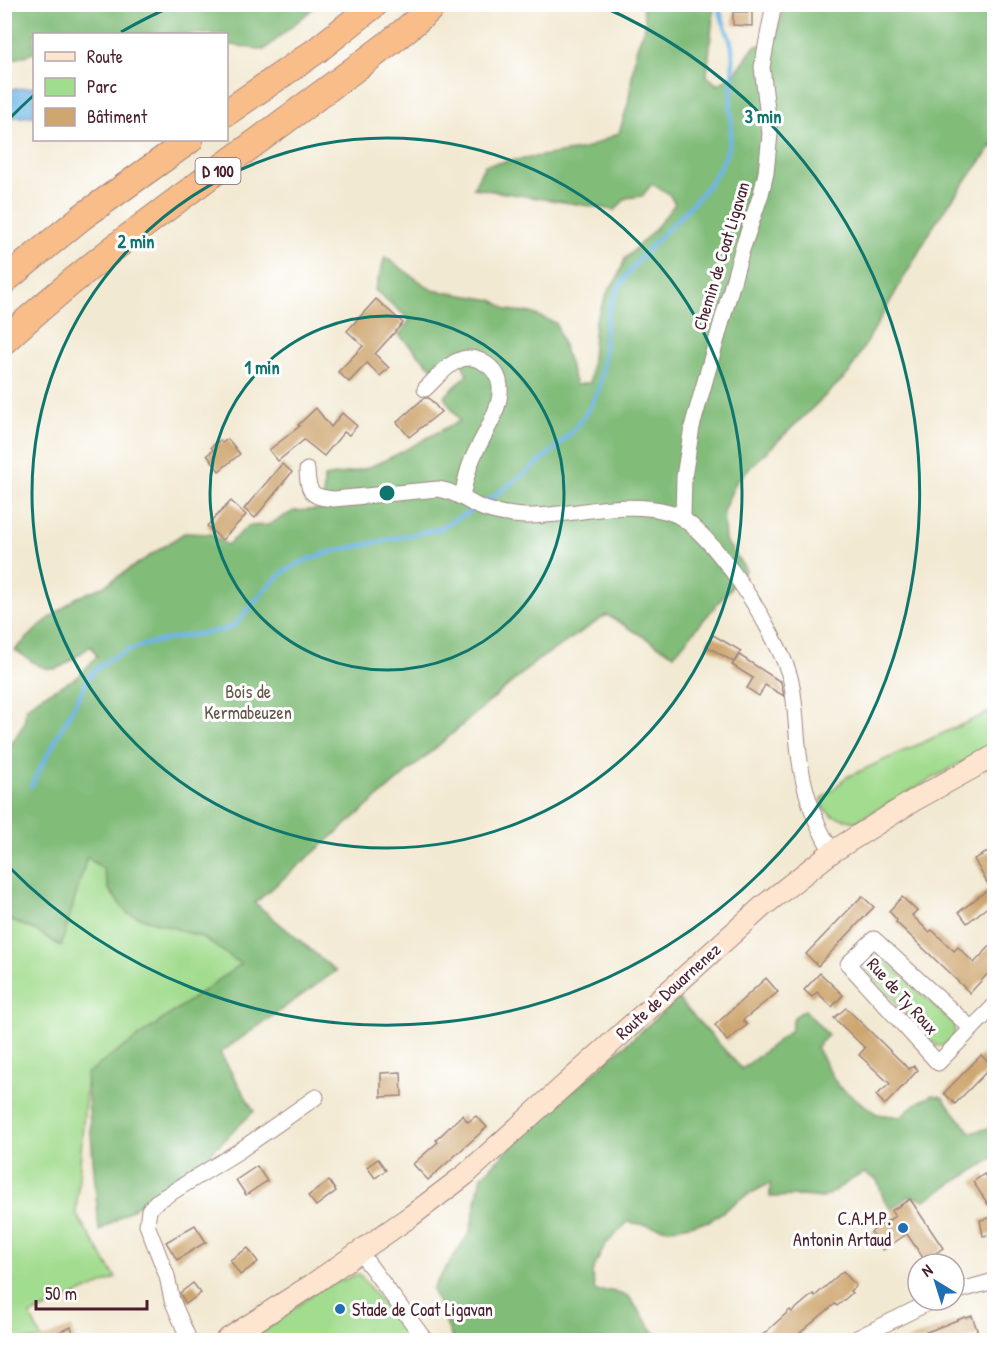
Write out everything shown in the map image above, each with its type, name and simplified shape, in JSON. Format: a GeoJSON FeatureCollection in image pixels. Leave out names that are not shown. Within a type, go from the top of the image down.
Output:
{"type":"FeatureCollection","features":[{"type":"Feature","properties":{"kind":"highway"},"geometry":{"type":"LineString","coordinates":[[228,112],[316,51],[375,4]]}},
{"type":"Feature","properties":{"kind":"highway","name":"D 100"},"geometry":{"type":"LineString","coordinates":[[4,341],[118,244],[248,149],[384,46],[435,4]]}},
{"type":"Feature","properties":{"kind":"highway","name":"D 100"},"geometry":{"type":"LineString","coordinates":[[4,281],[82,217],[189,141]]}},
{"type":"Feature","properties":{"kind":"main road","name":"Route de Douarnenez"},"geometry":{"type":"LineString","coordinates":[[226,1341],[411,1216],[465,1175],[762,907],[832,852],[913,801],[994,756]]}},
{"type":"Feature","properties":{"kind":"street","name":"Chemin de Coat Ligavan"},"geometry":{"type":"LineString","coordinates":[[683,517],[684,477],[692,427],[766,173],[770,134],[762,67],[774,4]]}},
{"type":"Feature","properties":{"kind":"street"},"geometry":{"type":"LineString","coordinates":[[425,389],[453,362],[465,357],[473,357],[490,366],[498,379],[501,394],[493,418],[474,456],[473,503]]}},
{"type":"Feature","properties":{"kind":"street"},"geometry":{"type":"LineString","coordinates":[[307,471],[310,490],[317,497],[334,499],[429,488],[447,490],[498,513],[525,516],[626,508],[654,509],[683,517],[702,534],[731,571],[752,602],[786,665],[793,693],[799,754],[806,789],[816,822],[832,852]]}},
{"type":"Feature","properties":{"kind":"street","name":"Rue de Ty Roux"},"geometry":{"type":"LineString","coordinates":[[972,1029],[874,939],[848,964],[938,1063],[972,1029],[994,1006]]}},
{"type":"Feature","properties":{"kind":"street"},"geometry":{"type":"LineString","coordinates":[[189,1341],[172,1300],[167,1276],[147,1225],[148,1209],[239,1151],[316,1097]]}},
{"type":"Feature","properties":{"kind":"street"},"geometry":{"type":"LineString","coordinates":[[359,1251],[425,1341]]}},
{"type":"Feature","properties":{"kind":"street"},"geometry":{"type":"LineString","coordinates":[[966,1288],[994,1281]]}},
{"type":"Feature","properties":{"kind":"street"},"geometry":{"type":"LineString","coordinates":[[853,1341],[910,1312]]}},
{"type":"Feature","properties":{"kind":"green space"},"geometry":{"type":"Polygon","coordinates":[[[5,4],[317,5],[264,50],[228,44],[228,33],[33,33],[33,53],[11,60],[5,58],[5,4]]]}},
{"type":"Feature","properties":{"kind":"green space","name":"Bois de Kermabeuzen"},"geometry":{"type":"Polygon","coordinates":[[[642,5],[714,5],[707,76],[718,85],[736,72],[755,46],[774,43],[784,5],[994,5],[994,148],[992,146],[937,220],[849,373],[737,480],[723,511],[725,540],[746,570],[674,655],[607,615],[538,660],[255,903],[336,971],[220,1053],[254,1111],[196,1167],[99,1231],[86,1074],[241,964],[202,937],[127,913],[110,891],[103,869],[87,857],[61,946],[35,930],[5,918],[4,756],[24,724],[26,708],[40,697],[78,677],[97,656],[91,646],[60,667],[53,669],[39,665],[15,650],[42,624],[76,598],[104,586],[184,533],[211,534],[227,545],[248,526],[268,525],[294,511],[323,509],[324,477],[358,471],[381,462],[460,421],[444,397],[467,375],[459,356],[433,369],[399,335],[410,320],[375,290],[385,257],[432,290],[493,300],[508,310],[531,313],[556,323],[576,385],[590,383],[595,322],[625,259],[655,229],[675,204],[669,194],[652,184],[642,196],[626,198],[615,210],[473,188],[485,165],[585,149],[619,133],[628,104],[636,50],[646,24],[642,5]]]}},
{"type":"Feature","properties":{"kind":"green space"},"geometry":{"type":"Polygon","coordinates":[[[994,710],[994,744],[855,822],[833,816],[823,808],[822,799],[847,777],[994,710]]]}},
{"type":"Feature","properties":{"kind":"green space"},"geometry":{"type":"Polygon","coordinates":[[[86,857],[103,869],[110,891],[127,913],[202,937],[242,964],[87,1075],[76,1214],[116,1278],[30,1315],[42,1340],[5,1340],[4,918],[35,930],[61,946],[86,857]]]}},
{"type":"Feature","properties":{"kind":"green space"},"geometry":{"type":"Polygon","coordinates":[[[872,955],[881,957],[953,1023],[955,1035],[945,1045],[938,1046],[930,1040],[866,970],[865,963],[872,955]]]}},
{"type":"Feature","properties":{"kind":"green space"},"geometry":{"type":"Polygon","coordinates":[[[678,999],[742,1069],[791,1030],[794,1017],[805,1010],[828,1035],[816,1047],[838,1086],[877,1114],[901,1117],[915,1104],[932,1095],[942,1097],[971,1133],[992,1127],[990,1113],[994,1101],[994,1158],[925,1200],[909,1196],[891,1209],[884,1200],[877,1180],[864,1173],[823,1198],[770,1197],[770,1183],[740,1199],[710,1221],[669,1229],[628,1222],[605,1245],[592,1272],[595,1291],[612,1291],[629,1297],[658,1340],[453,1340],[432,1289],[470,1232],[481,1177],[521,1136],[678,999]]]}},
{"type":"Feature","properties":{"kind":"green space","name":"Stade de Coat Ligavan"},"geometry":{"type":"Polygon","coordinates":[[[359,1274],[411,1340],[247,1340],[267,1329],[319,1289],[359,1274]]]}},
{"type":"Feature","properties":{"kind":"water"},"geometry":{"type":"Polygon","coordinates":[[[33,87],[33,116],[5,118],[5,90],[33,87]]]}},
{"type":"Feature","properties":{"kind":"building"},"geometry":{"type":"Polygon","coordinates":[[[733,12],[752,12],[752,26],[733,25],[733,12]]]}},
{"type":"Feature","properties":{"kind":"building"},"geometry":{"type":"Polygon","coordinates":[[[376,299],[403,323],[375,354],[389,368],[380,376],[367,363],[349,382],[338,372],[363,346],[347,331],[376,299]]]}},
{"type":"Feature","properties":{"kind":"building"},"geometry":{"type":"Polygon","coordinates":[[[424,398],[429,398],[441,412],[409,437],[397,422],[424,398]]]}},
{"type":"Feature","properties":{"kind":"building"},"geometry":{"type":"Polygon","coordinates":[[[316,408],[331,427],[342,413],[357,426],[349,435],[344,432],[324,456],[304,440],[278,461],[269,450],[300,426],[298,425],[316,408]]]}},
{"type":"Feature","properties":{"kind":"building"},"geometry":{"type":"Polygon","coordinates":[[[228,439],[240,454],[219,471],[207,455],[213,450],[211,447],[220,440],[222,443],[228,439]]]}},
{"type":"Feature","properties":{"kind":"building"},"geometry":{"type":"Polygon","coordinates":[[[282,464],[292,472],[255,518],[244,509],[282,464]]]}},
{"type":"Feature","properties":{"kind":"building"},"geometry":{"type":"Polygon","coordinates":[[[231,501],[246,515],[222,540],[207,526],[231,501]]]}},
{"type":"Feature","properties":{"kind":"building"},"geometry":{"type":"Polygon","coordinates":[[[713,635],[741,651],[734,662],[706,646],[713,635]]]}},
{"type":"Feature","properties":{"kind":"building"},"geometry":{"type":"Polygon","coordinates":[[[739,655],[781,682],[784,696],[765,685],[759,696],[747,688],[753,678],[732,665],[739,655]]]}},
{"type":"Feature","properties":{"kind":"building"},"geometry":{"type":"Polygon","coordinates":[[[994,849],[994,902],[967,923],[959,912],[990,888],[974,859],[994,849]]]}},
{"type":"Feature","properties":{"kind":"building"},"geometry":{"type":"Polygon","coordinates":[[[862,896],[874,907],[818,966],[806,954],[862,896]]]}},
{"type":"Feature","properties":{"kind":"building"},"geometry":{"type":"Polygon","coordinates":[[[902,897],[917,911],[912,915],[929,932],[932,930],[954,951],[958,947],[974,963],[994,942],[994,967],[970,993],[896,922],[897,920],[889,911],[902,897]]]}},
{"type":"Feature","properties":{"kind":"building"},"geometry":{"type":"Polygon","coordinates":[[[820,973],[843,995],[832,1007],[817,992],[812,997],[804,990],[820,973]]]}},
{"type":"Feature","properties":{"kind":"building"},"geometry":{"type":"Polygon","coordinates":[[[766,978],[778,992],[743,1020],[747,1025],[727,1041],[715,1025],[766,978]]]}},
{"type":"Feature","properties":{"kind":"building"},"geometry":{"type":"Polygon","coordinates":[[[846,1008],[909,1069],[914,1066],[918,1070],[885,1105],[876,1095],[890,1084],[859,1055],[865,1048],[834,1018],[846,1008]]]}},
{"type":"Feature","properties":{"kind":"building"},"geometry":{"type":"Polygon","coordinates":[[[981,1055],[992,1066],[955,1104],[944,1093],[981,1055]]]}},
{"type":"Feature","properties":{"kind":"building"},"geometry":{"type":"Polygon","coordinates":[[[401,1072],[402,1096],[381,1097],[381,1073],[401,1072]]]}},
{"type":"Feature","properties":{"kind":"building"},"geometry":{"type":"Polygon","coordinates":[[[462,1115],[468,1122],[476,1116],[487,1127],[428,1180],[413,1164],[438,1142],[436,1140],[462,1115]]]}},
{"type":"Feature","properties":{"kind":"building"},"geometry":{"type":"Polygon","coordinates":[[[378,1159],[386,1170],[375,1178],[367,1167],[378,1159]]]}},
{"type":"Feature","properties":{"kind":"building"},"geometry":{"type":"Polygon","coordinates":[[[257,1166],[267,1181],[246,1195],[236,1180],[257,1166]]]}},
{"type":"Feature","properties":{"kind":"building"},"geometry":{"type":"Polygon","coordinates":[[[984,1174],[989,1181],[994,1177],[994,1213],[973,1182],[984,1174]]]}},
{"type":"Feature","properties":{"kind":"building"},"geometry":{"type":"Polygon","coordinates":[[[329,1181],[336,1191],[316,1206],[308,1196],[329,1181]]]}},
{"type":"Feature","properties":{"kind":"building","name":"C.A.M.P. Antonin Artaud"},"geometry":{"type":"Polygon","coordinates":[[[910,1199],[943,1248],[937,1252],[919,1252],[907,1234],[883,1250],[871,1232],[895,1216],[891,1211],[910,1199]]]}},
{"type":"Feature","properties":{"kind":"building"},"geometry":{"type":"Polygon","coordinates":[[[994,1217],[994,1234],[983,1236],[980,1220],[994,1217]]]}},
{"type":"Feature","properties":{"kind":"building"},"geometry":{"type":"Polygon","coordinates":[[[195,1225],[206,1242],[177,1260],[166,1242],[195,1225]]]}},
{"type":"Feature","properties":{"kind":"building"},"geometry":{"type":"Polygon","coordinates":[[[248,1248],[258,1262],[240,1275],[230,1260],[248,1248]]]}},
{"type":"Feature","properties":{"kind":"building"},"geometry":{"type":"Polygon","coordinates":[[[843,1271],[856,1286],[850,1291],[852,1293],[837,1306],[835,1304],[790,1341],[756,1341],[790,1310],[792,1312],[813,1294],[815,1296],[843,1271]]]}},
{"type":"Feature","properties":{"kind":"building"},"geometry":{"type":"Polygon","coordinates":[[[193,1283],[201,1293],[186,1304],[180,1293],[193,1283]]]}},
{"type":"Feature","properties":{"kind":"building"},"geometry":{"type":"Polygon","coordinates":[[[972,1316],[979,1335],[963,1341],[904,1341],[965,1317],[972,1316]]]}},
{"type":"Feature","properties":{"kind":"building"},"geometry":{"type":"Polygon","coordinates":[[[71,1327],[76,1341],[38,1341],[38,1340],[71,1327]]]}},
{"type":"Feature","properties":{"kind":"waterway"},"geometry":{"type":"LineString","coordinates":[[483,504],[549,454],[578,424],[590,407],[601,379],[607,320],[620,285],[644,254],[698,198],[721,166],[730,142],[733,61],[731,43],[718,4]]}},
{"type":"Feature","properties":{"kind":"waterway"},"geometry":{"type":"LineString","coordinates":[[31,786],[91,674],[105,663],[120,654],[153,643],[223,630],[235,625],[269,585],[285,571],[306,560],[335,551],[438,529],[476,508]]}},
{"type":"Feature","properties":{"kind":"place","name":"C.A.M.P. Antonin Artaud"},"geometry":{"type":"Point","coordinates":[903,1228]}},
{"type":"Feature","properties":{"kind":"place","name":"Stade de Coat Ligavan"},"geometry":{"type":"Point","coordinates":[340,1309]}}]}
